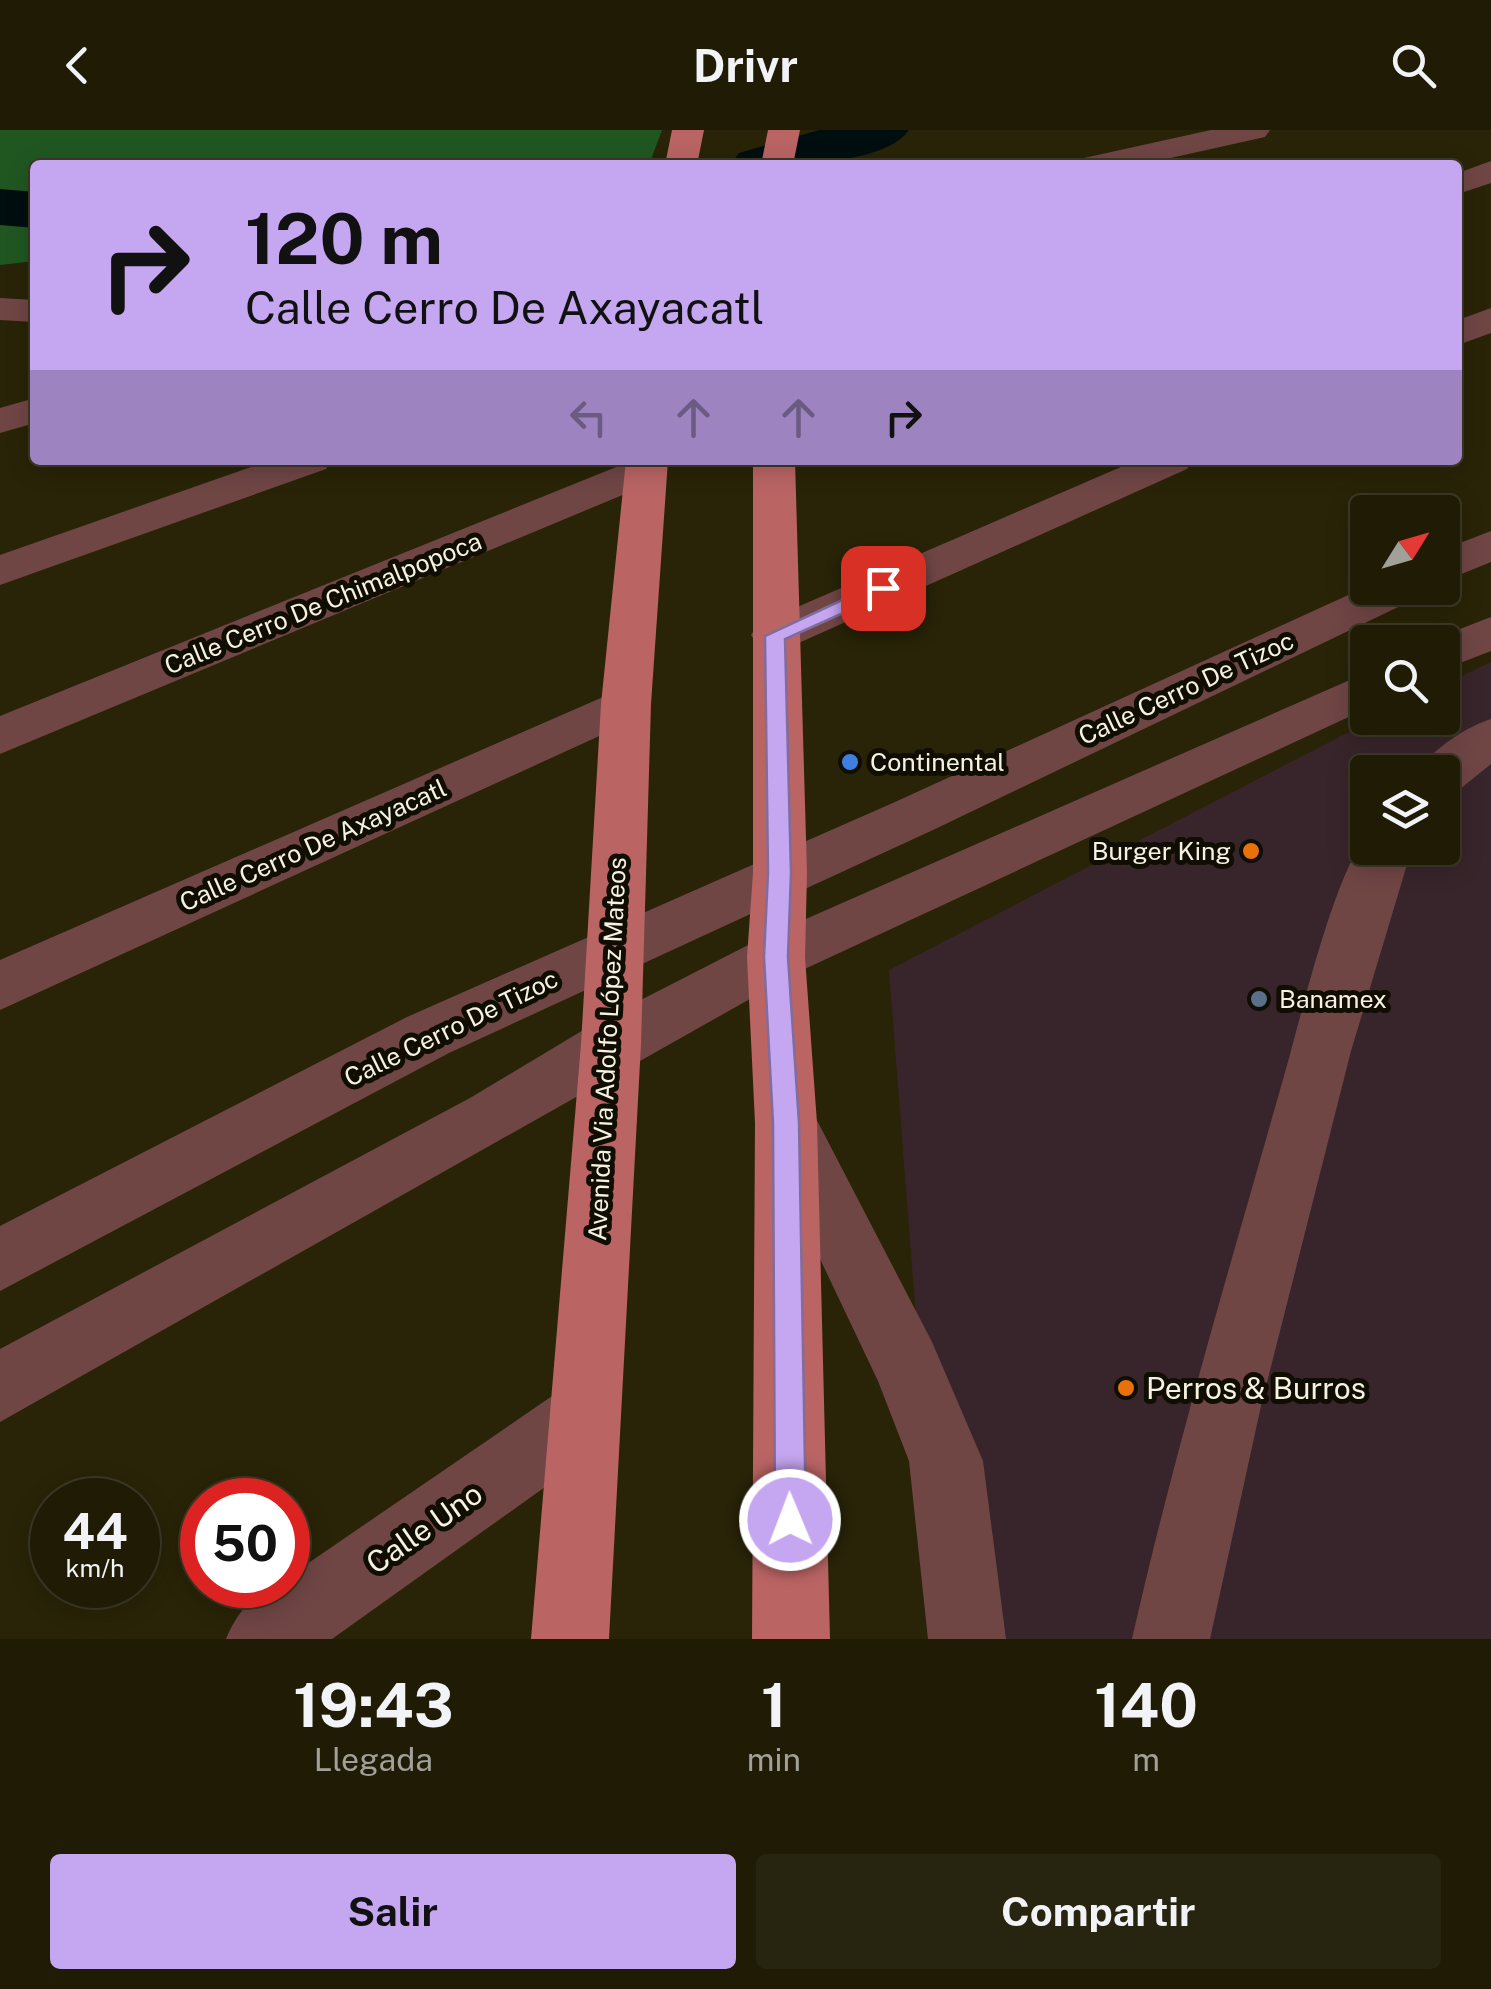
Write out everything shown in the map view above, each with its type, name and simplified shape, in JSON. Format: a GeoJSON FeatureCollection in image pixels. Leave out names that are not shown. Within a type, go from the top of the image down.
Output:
{"type":"FeatureCollection","features":[{"type":"Feature","properties":{"kind":"main road"},"geometry":{"type":"LineString","coordinates":[[682,160],[688,130]]}},
{"type":"Feature","properties":{"kind":"main road"},"geometry":{"type":"LineString","coordinates":[[778,160],[784,130]]}},
{"type":"Feature","properties":{"kind":"main road","name":"Avenida Via Adolfo López Mateos"},"geometry":{"type":"LineString","coordinates":[[570,1639],[611,1044],[612,951],[626,704],[647,465]]}},
{"type":"Feature","properties":{"kind":"main road"},"geometry":{"type":"LineString","coordinates":[[774,465],[780,873],[776,957],[786,1123],[792,1639]]}},
{"type":"Feature","properties":{"kind":"street"},"geometry":{"type":"LineString","coordinates":[[1119,160],[1254,130]]}},
{"type":"Feature","properties":{"kind":"street"},"geometry":{"type":"LineString","coordinates":[[1462,183],[1491,172]]}},
{"type":"Feature","properties":{"kind":"street"},"geometry":{"type":"LineString","coordinates":[[0,310],[30,310]]}},
{"type":"Feature","properties":{"kind":"street"},"geometry":{"type":"LineString","coordinates":[[1462,332],[1491,319]]}},
{"type":"Feature","properties":{"kind":"street"},"geometry":{"type":"LineString","coordinates":[[0,421],[30,412]]}},
{"type":"Feature","properties":{"kind":"street"},"geometry":{"type":"LineString","coordinates":[[0,570],[298,465]]}},
{"type":"Feature","properties":{"kind":"street","name":"Calle Cerro De Chimalpopoca"},"geometry":{"type":"LineString","coordinates":[[0,736],[647,465]]}},
{"type":"Feature","properties":{"kind":"street"},"geometry":{"type":"LineString","coordinates":[[775,636],[1161,465]]}},
{"type":"Feature","properties":{"kind":"street"},"geometry":{"type":"LineString","coordinates":[[1460,560],[1491,545]]}},
{"type":"Feature","properties":{"kind":"street","name":"Calle Cerro De Tizoc"},"geometry":{"type":"LineString","coordinates":[[0,1260],[428,1035],[780,873],[914,816],[1365,605]]}},
{"type":"Feature","properties":{"kind":"street"},"geometry":{"type":"LineString","coordinates":[[1460,646],[1491,632]]}},
{"type":"Feature","properties":{"kind":"street"},"geometry":{"type":"LineString","coordinates":[[0,1386],[492,1117],[611,1044],[776,957],[1350,696]]}},
{"type":"Feature","properties":{"kind":"street","name":"Calle Cerro De Axayacatl"},"geometry":{"type":"LineString","coordinates":[[0,986],[626,704]]}},
{"type":"Feature","properties":{"kind":"street"},"geometry":{"type":"LineString","coordinates":[[1460,762],[1491,737]]}},
{"type":"Feature","properties":{"kind":"street"},"geometry":{"type":"LineString","coordinates":[[1171,1639],[1196,1516],[1234,1371],[1338,993],[1380,865]]}},
{"type":"Feature","properties":{"kind":"street"},"geometry":{"type":"LineString","coordinates":[[786,1123],[906,1366],[946,1461],[967,1639]]}},
{"type":"Feature","properties":{"kind":"street","name":"Calle Uno"},"geometry":{"type":"LineString","coordinates":[[265,1639],[583,1417]]}},
{"type":"Feature","properties":{"kind":"shaded area"},"geometry":{"type":"Polygon","coordinates":[[[1491,662],[1491,1639],[941,1639],[889,970],[1350,731],[1350,735],[1460,735],[1460,677],[1491,662]]]}},
{"type":"Feature","properties":{"kind":"green space"},"geometry":{"type":"Polygon","coordinates":[[[0,130],[662,130],[651,160],[30,160],[30,262],[0,265],[0,130]]]}},
{"type":"Feature","properties":{"kind":"waterway"},"geometry":{"type":"LineString","coordinates":[[776,160],[881,130]]}},
{"type":"Feature","properties":{"kind":"waterway"},"geometry":{"type":"LineString","coordinates":[[0,207],[30,210]]}},
{"type":"Feature","properties":{"kind":"place","name":"Continental"},"geometry":{"type":"Point","coordinates":[850,762]}},
{"type":"Feature","properties":{"kind":"place","name":"Burger King"},"geometry":{"type":"Point","coordinates":[1251,851]}},
{"type":"Feature","properties":{"kind":"place","name":"Banamex"},"geometry":{"type":"Point","coordinates":[1259,999]}},
{"type":"Feature","properties":{"kind":"place","name":"Perros & Burros"},"geometry":{"type":"Point","coordinates":[1126,1388]}},
{"type":"Feature","properties":{"kind":"route"},"geometry":{"type":"LineString","coordinates":[[790,1520],[786,1123],[776,957],[780,873],[775,636],[883,588]]}}]}
